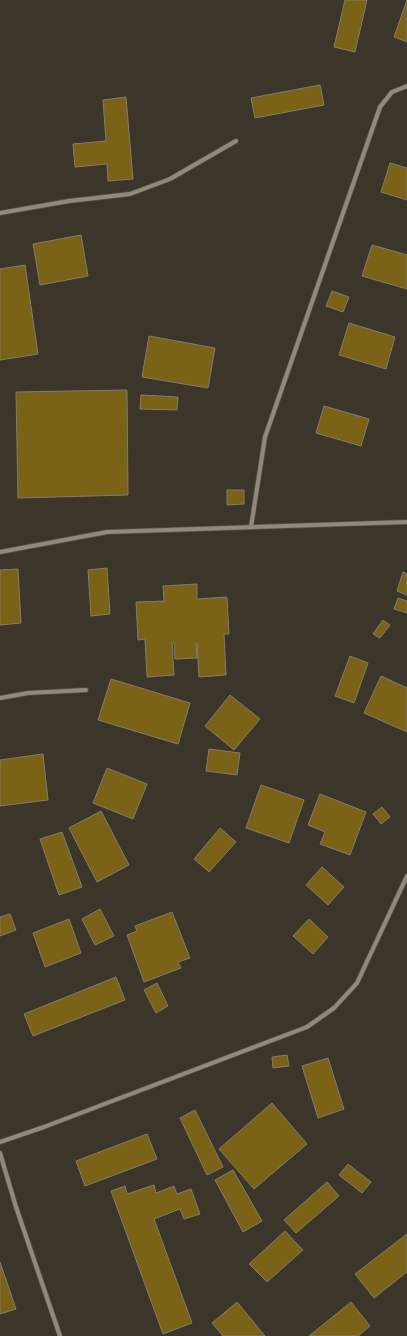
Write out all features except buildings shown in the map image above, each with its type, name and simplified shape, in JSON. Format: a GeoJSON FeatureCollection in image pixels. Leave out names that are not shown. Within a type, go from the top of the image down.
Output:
{"type":"FeatureCollection","features":[{"type":"Feature","properties":{"kind":"street"},"geometry":{"type":"LineString","coordinates":[[251,527],[265,437],[380,107],[392,92],[407,86]]}},
{"type":"Feature","properties":{"kind":"street"},"geometry":{"type":"LineString","coordinates":[[0,213],[69,201],[130,194],[170,179],[236,141]]}},
{"type":"Feature","properties":{"kind":"street"},"geometry":{"type":"LineString","coordinates":[[0,552],[107,532],[407,522]]}},
{"type":"Feature","properties":{"kind":"street"},"geometry":{"type":"LineString","coordinates":[[0,698],[28,693],[86,690]]}},
{"type":"Feature","properties":{"kind":"street"},"geometry":{"type":"LineString","coordinates":[[0,1142],[52,1124],[307,1027],[334,1008],[357,983],[407,876]]}},
{"type":"Feature","properties":{"kind":"street"},"geometry":{"type":"LineString","coordinates":[[0,1153],[16,1207],[60,1336]]}}]}
